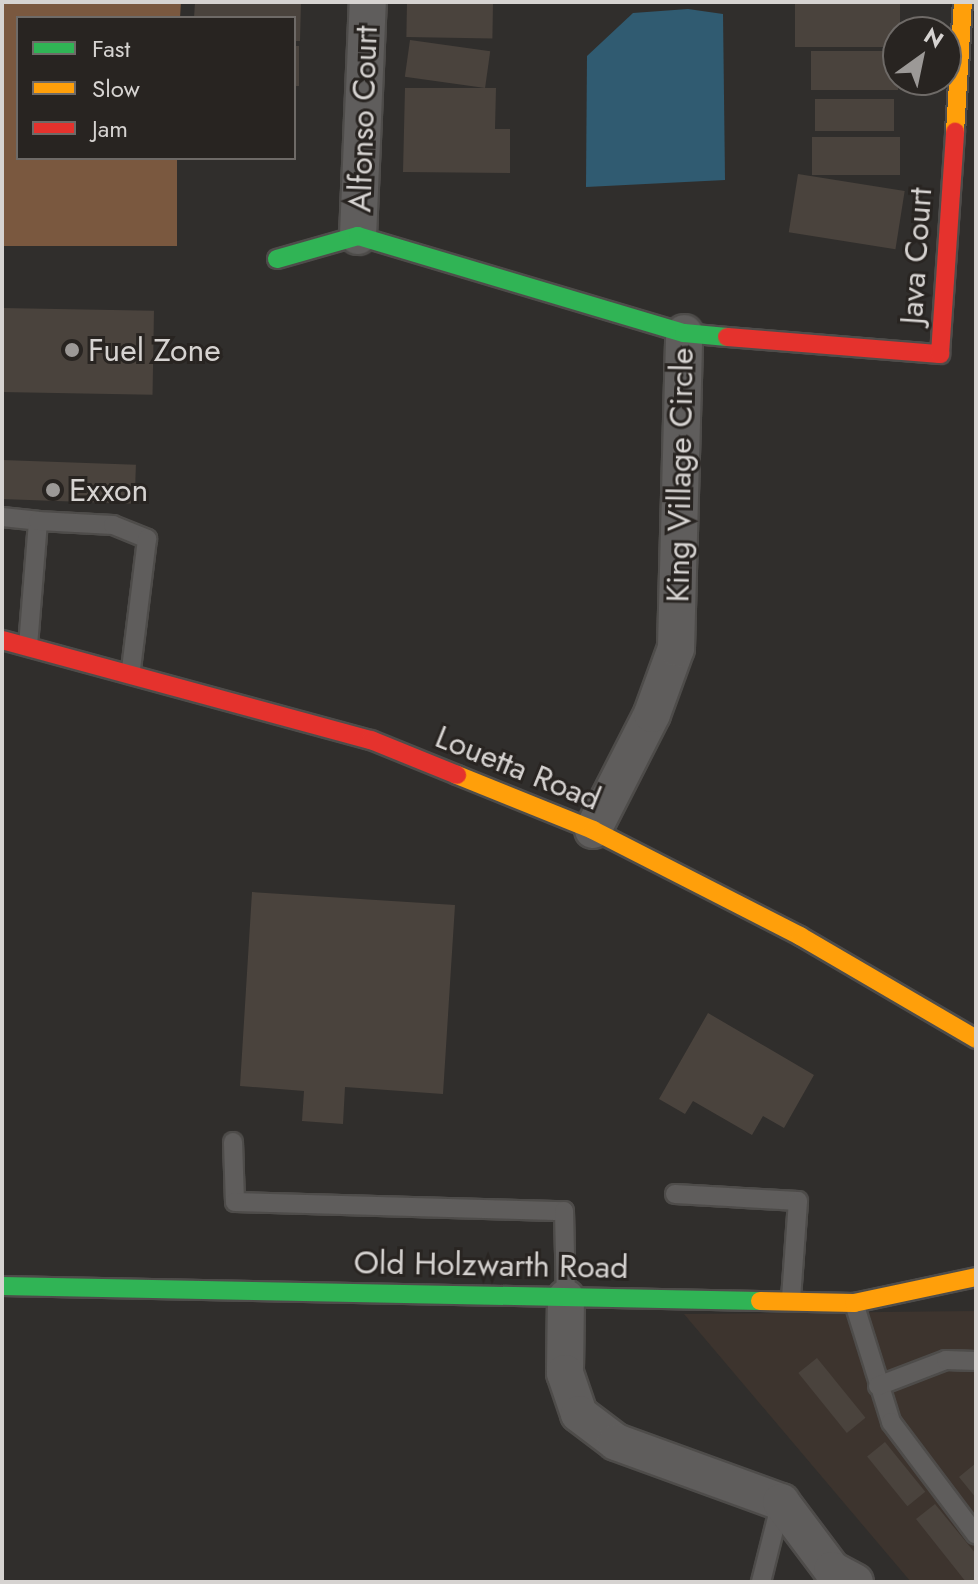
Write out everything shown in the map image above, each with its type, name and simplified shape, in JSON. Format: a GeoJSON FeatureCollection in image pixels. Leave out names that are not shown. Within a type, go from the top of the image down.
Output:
{"type":"FeatureCollection","features":[{"type":"Feature","properties":{"kind":"street","name":"Alfonso Court"},"geometry":{"type":"LineString","coordinates":[[358,236],[368,2]]}},
{"type":"Feature","properties":{"kind":"street","name":"Java Court"},"geometry":{"type":"LineString","coordinates":[[684,333],[940,354],[963,2]]}},
{"type":"Feature","properties":{"kind":"street","name":"King Village Circle"},"geometry":{"type":"LineString","coordinates":[[358,236],[684,333],[676,648],[652,714],[593,830]]}},
{"type":"Feature","properties":{"kind":"street"},"geometry":{"type":"LineString","coordinates":[[277,259],[358,236]]}},
{"type":"Feature","properties":{"kind":"street","name":"Louetta Road"},"geometry":{"type":"LineString","coordinates":[[2,640],[131,670],[371,740],[593,830],[800,936],[976,1039]]}},
{"type":"Feature","properties":{"kind":"street","name":"Old Holzwarth Road"},"geometry":{"type":"LineString","coordinates":[[2,1286],[566,1298],[791,1298],[854,1303],[922,1294],[976,1277]]}},
{"type":"Feature","properties":{"kind":"street"},"geometry":{"type":"LineString","coordinates":[[566,1298],[565,1373],[579,1414],[616,1442],[781,1502],[839,1578]]}},
{"type":"Feature","properties":{"kind":"lane"},"geometry":{"type":"LineString","coordinates":[[2,517],[113,525],[147,539],[131,670]]}},
{"type":"Feature","properties":{"kind":"lane"},"geometry":{"type":"LineString","coordinates":[[28,646],[38,521]]}},
{"type":"Feature","properties":{"kind":"lane"},"geometry":{"type":"LineString","coordinates":[[233,1142],[235,1202],[564,1211],[566,1298]]}},
{"type":"Feature","properties":{"kind":"lane"},"geometry":{"type":"LineString","coordinates":[[675,1194],[798,1201],[791,1298]]}},
{"type":"Feature","properties":{"kind":"lane"},"geometry":{"type":"LineString","coordinates":[[854,1303],[891,1422],[976,1535]]}},
{"type":"Feature","properties":{"kind":"lane"},"geometry":{"type":"LineString","coordinates":[[878,1386],[946,1360],[976,1361]]}},
{"type":"Feature","properties":{"kind":"lane"},"geometry":{"type":"LineString","coordinates":[[761,1582],[781,1502]]}},
{"type":"Feature","properties":{"kind":"shaded area"},"geometry":{"type":"Polygon","coordinates":[[[2,2],[181,2],[180,16],[16,16],[16,160],[177,160],[177,246],[2,246],[2,2]]]}},
{"type":"Feature","properties":{"kind":"shaded area"},"geometry":{"type":"Polygon","coordinates":[[[976,1311],[976,1582],[911,1582],[684,1314],[976,1311]]]}},
{"type":"Feature","properties":{"kind":"water"},"geometry":{"type":"Polygon","coordinates":[[[688,9],[723,14],[725,180],[586,187],[587,56],[633,13],[688,9]]]}},
{"type":"Feature","properties":{"kind":"building"},"geometry":{"type":"Polygon","coordinates":[[[195,2],[301,2],[300,41],[296,41],[296,16],[194,16],[195,2]]]}},
{"type":"Feature","properties":{"kind":"building"},"geometry":{"type":"Polygon","coordinates":[[[407,2],[493,4],[492,38],[406,37],[407,2]]]}},
{"type":"Feature","properties":{"kind":"building"},"geometry":{"type":"Polygon","coordinates":[[[795,2],[900,2],[900,16],[882,16],[882,47],[795,47],[795,2]]]}},
{"type":"Feature","properties":{"kind":"building"},"geometry":{"type":"Polygon","coordinates":[[[410,40],[490,51],[485,88],[405,77],[410,40]]]}},
{"type":"Feature","properties":{"kind":"building"},"geometry":{"type":"Polygon","coordinates":[[[296,46],[299,46],[299,86],[296,86],[296,46]]]}},
{"type":"Feature","properties":{"kind":"building"},"geometry":{"type":"Polygon","coordinates":[[[811,51],[882,51],[882,90],[811,90],[811,51]]]}},
{"type":"Feature","properties":{"kind":"building"},"geometry":{"type":"Polygon","coordinates":[[[405,88],[496,88],[495,129],[510,129],[510,173],[403,172],[405,88]]]}},
{"type":"Feature","properties":{"kind":"building"},"geometry":{"type":"Polygon","coordinates":[[[815,99],[894,99],[894,131],[815,131],[815,99]]]}},
{"type":"Feature","properties":{"kind":"building"},"geometry":{"type":"Polygon","coordinates":[[[812,137],[900,137],[900,175],[812,175],[812,137]]]}},
{"type":"Feature","properties":{"kind":"building"},"geometry":{"type":"Polygon","coordinates":[[[798,174],[905,191],[895,249],[789,232],[798,174]]]}},
{"type":"Feature","properties":{"kind":"building"},"geometry":{"type":"Polygon","coordinates":[[[2,308],[154,311],[153,395],[2,392],[2,308]]]}},
{"type":"Feature","properties":{"kind":"building"},"geometry":{"type":"Polygon","coordinates":[[[2,460],[136,465],[135,504],[2,499],[2,460]]]}},
{"type":"Feature","properties":{"kind":"building"},"geometry":{"type":"Polygon","coordinates":[[[252,892],[455,905],[443,1094],[345,1087],[343,1124],[302,1121],[304,1091],[240,1086],[252,892]]]}},
{"type":"Feature","properties":{"kind":"building"},"geometry":{"type":"Polygon","coordinates":[[[708,1013],[814,1075],[784,1128],[763,1116],[752,1135],[693,1101],[685,1114],[659,1099],[708,1013]]]}},
{"type":"Feature","properties":{"kind":"building"},"geometry":{"type":"Polygon","coordinates":[[[817,1358],[865,1418],[847,1433],[798,1373],[817,1358]]]}},
{"type":"Feature","properties":{"kind":"building"},"geometry":{"type":"Polygon","coordinates":[[[885,1442],[925,1492],[907,1506],[867,1456],[885,1442]]]}},
{"type":"Feature","properties":{"kind":"building"},"geometry":{"type":"Polygon","coordinates":[[[976,1463],[976,1498],[959,1477],[976,1463]]]}},
{"type":"Feature","properties":{"kind":"building"},"geometry":{"type":"Polygon","coordinates":[[[935,1504],[976,1554],[976,1582],[966,1582],[916,1519],[935,1504]]]}},
{"type":"Feature","properties":{"kind":"traffic: fast"},"geometry":{"type":"LineString","coordinates":[[277,259],[358,236],[684,333],[727,337]]}},
{"type":"Feature","properties":{"kind":"traffic: fast"},"geometry":{"type":"LineString","coordinates":[[2,1286],[760,1301]]}},
{"type":"Feature","properties":{"kind":"traffic: slow"},"geometry":{"type":"LineString","coordinates":[[955,132],[963,2]]}},
{"type":"Feature","properties":{"kind":"traffic: slow"},"geometry":{"type":"LineString","coordinates":[[457,775],[593,830],[800,936],[976,1039]]}},
{"type":"Feature","properties":{"kind":"traffic: slow"},"geometry":{"type":"LineString","coordinates":[[760,1301],[854,1303],[976,1277]]}},
{"type":"Feature","properties":{"kind":"traffic: jam"},"geometry":{"type":"LineString","coordinates":[[727,337],[940,354],[955,132]]}},
{"type":"Feature","properties":{"kind":"traffic: jam"},"geometry":{"type":"LineString","coordinates":[[2,640],[371,740],[457,775]]}},
{"type":"Feature","properties":{"kind":"place","name":"Fuel Zone"},"geometry":{"type":"Point","coordinates":[72,350]}},
{"type":"Feature","properties":{"kind":"place","name":"Exxon"},"geometry":{"type":"Point","coordinates":[53,490]}}]}
